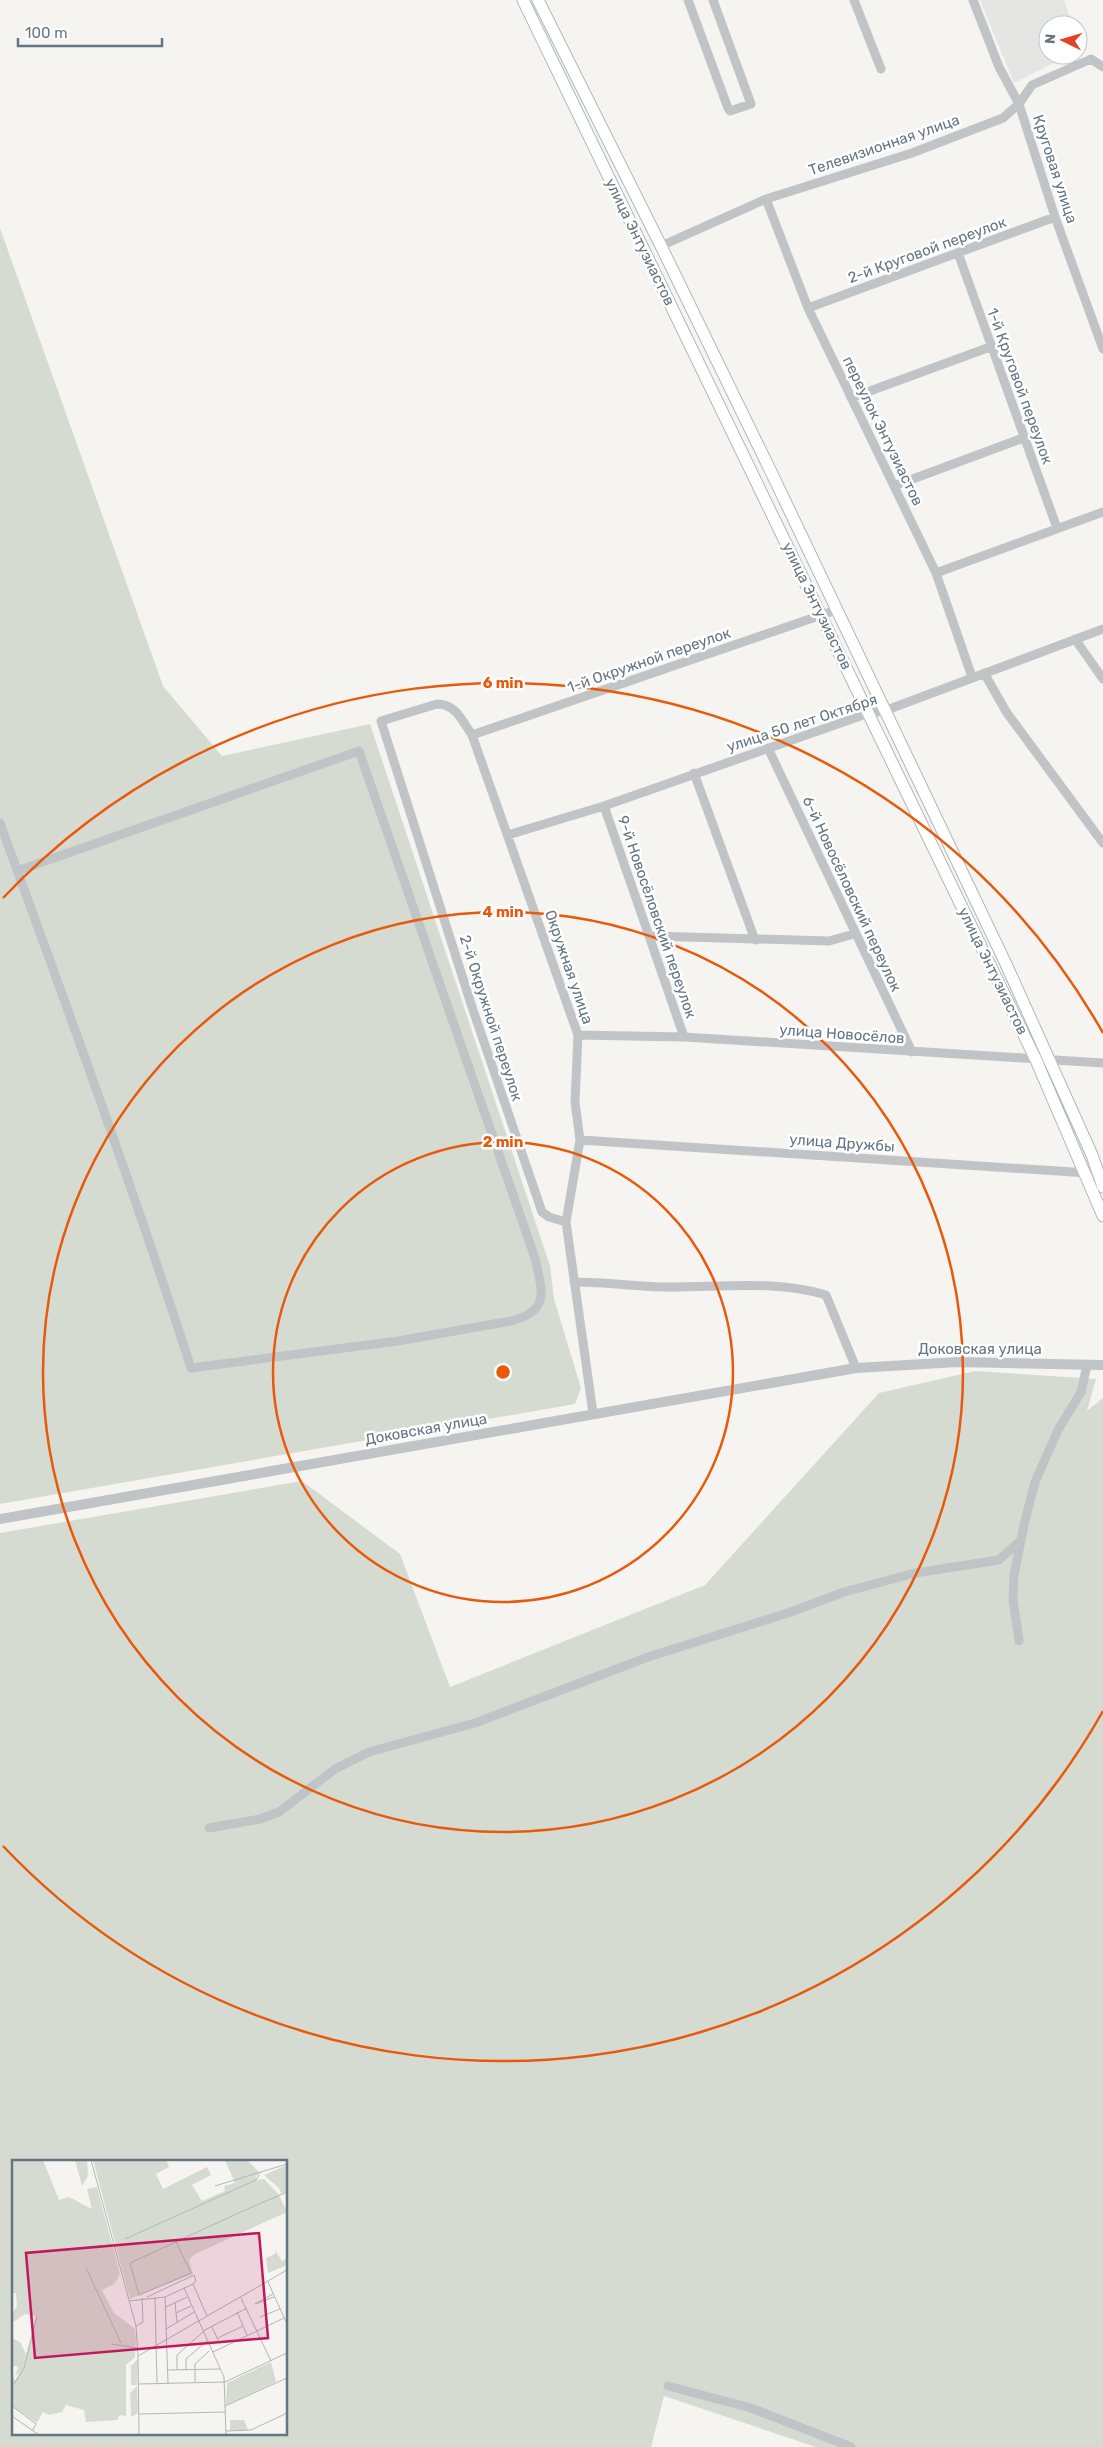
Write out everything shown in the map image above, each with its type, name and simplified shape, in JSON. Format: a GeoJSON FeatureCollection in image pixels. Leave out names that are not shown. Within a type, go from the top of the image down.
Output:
{"type":"FeatureCollection","features":[{"type":"Feature","properties":{"kind":"main road","name":"улица Энтузиастов"},"geometry":{"type":"LineString","coordinates":[[523,0],[1036,1060],[1103,1216]]}},
{"type":"Feature","properties":{"kind":"main road","name":"улица Энтузиастов"},"geometry":{"type":"LineString","coordinates":[[538,0],[661,246],[1051,1061],[1100,1174],[1103,1187]]}},
{"type":"Feature","properties":{"kind":"street"},"geometry":{"type":"LineString","coordinates":[[688,0],[728,108],[734,110],[752,104],[713,0]]}},
{"type":"Feature","properties":{"kind":"street"},"geometry":{"type":"LineString","coordinates":[[854,0],[881,69]]}},
{"type":"Feature","properties":{"kind":"street","name":"Круговая улица"},"geometry":{"type":"LineString","coordinates":[[973,0],[999,67],[1019,104],[1055,217],[1103,349]]}},
{"type":"Feature","properties":{"kind":"street","name":"Телевизионная улица"},"geometry":{"type":"LineString","coordinates":[[661,246],[766,199],[912,153],[1003,118],[1019,104],[1032,85],[1091,59],[1103,67]]}},
{"type":"Feature","properties":{"kind":"street","name":"переулок Энтузиастов"},"geometry":{"type":"LineString","coordinates":[[766,199],[808,308],[936,573],[972,677]]}},
{"type":"Feature","properties":{"kind":"street","name":"2-й Круговой переулок"},"geometry":{"type":"LineString","coordinates":[[808,308],[1055,217]]}},
{"type":"Feature","properties":{"kind":"street","name":"1-й Круговой переулок"},"geometry":{"type":"LineString","coordinates":[[958,253],[990,347],[1057,528]]}},
{"type":"Feature","properties":{"kind":"street"},"geometry":{"type":"LineString","coordinates":[[851,398],[990,347]]}},
{"type":"Feature","properties":{"kind":"street"},"geometry":{"type":"LineString","coordinates":[[894,486],[1023,438]]}},
{"type":"Feature","properties":{"kind":"street"},"geometry":{"type":"LineString","coordinates":[[936,573],[1103,512]]}},
{"type":"Feature","properties":{"kind":"street","name":"1-й Окружной переулок"},"geometry":{"type":"LineString","coordinates":[[472,736],[836,610]]}},
{"type":"Feature","properties":{"kind":"street","name":"улица 50 лет Октября"},"geometry":{"type":"LineString","coordinates":[[508,836],[604,806],[869,713],[884,711],[1103,629]]}},
{"type":"Feature","properties":{"kind":"street"},"geometry":{"type":"LineString","coordinates":[[1075,639],[1103,679]]}},
{"type":"Feature","properties":{"kind":"street"},"geometry":{"type":"LineString","coordinates":[[984,673],[1007,713],[1103,843]]}},
{"type":"Feature","properties":{"kind":"street","name":"Окружная улица"},"geometry":{"type":"LineString","coordinates":[[381,721],[437,704],[446,704],[454,708],[472,736],[578,1035],[575,1102],[580,1140],[566,1222],[593,1414]]}},
{"type":"Feature","properties":{"kind":"street","name":"2-й Окружной переулок"},"geometry":{"type":"LineString","coordinates":[[381,721],[472,1007],[542,1212],[549,1217],[566,1222]]}},
{"type":"Feature","properties":{"kind":"street","name":"6-й Новосёловский переулок"},"geometry":{"type":"LineString","coordinates":[[768,748],[854,934],[912,1052]]}},
{"type":"Feature","properties":{"kind":"street"},"geometry":{"type":"LineString","coordinates":[[0,823],[17,871],[82,1048],[192,1368],[398,1341],[511,1321],[527,1317],[537,1310],[541,1300],[541,1284],[535,1258],[359,750],[17,871]]}},
{"type":"Feature","properties":{"kind":"street"},"geometry":{"type":"LineString","coordinates":[[694,773],[755,940]]}},
{"type":"Feature","properties":{"kind":"street","name":"9-й Новосёловский переулок"},"geometry":{"type":"LineString","coordinates":[[604,806],[684,1037]]}},
{"type":"Feature","properties":{"kind":"street"},"geometry":{"type":"LineString","coordinates":[[650,936],[829,942],[854,934]]}},
{"type":"Feature","properties":{"kind":"street","name":"улица Новосёлов"},"geometry":{"type":"LineString","coordinates":[[578,1035],[684,1037],[1103,1063]]}},
{"type":"Feature","properties":{"kind":"street","name":"улица Дружбы"},"geometry":{"type":"LineString","coordinates":[[580,1140],[1100,1174]]}},
{"type":"Feature","properties":{"kind":"street"},"geometry":{"type":"LineString","coordinates":[[574,1282],[619,1283],[661,1287],[801,1287],[826,1295],[856,1368]]}},
{"type":"Feature","properties":{"kind":"street","name":"Доковская улица"},"geometry":{"type":"LineString","coordinates":[[0,1519],[243,1478],[856,1368],[958,1362],[1103,1365]]}},
{"type":"Feature","properties":{"kind":"street"},"geometry":{"type":"LineString","coordinates":[[1019,1641],[1013,1599],[1014,1574],[1035,1482],[1058,1430],[1081,1392],[1087,1365]]}},
{"type":"Feature","properties":{"kind":"street"},"geometry":{"type":"LineString","coordinates":[[210,1828],[260,1819],[279,1812],[335,1769],[369,1752],[474,1723],[648,1657],[788,1613],[844,1592],[915,1573],[999,1560],[1021,1540]]}},
{"type":"Feature","properties":{"kind":"street"},"geometry":{"type":"LineString","coordinates":[[668,2386],[751,2408],[851,2447]]}},
{"type":"Feature","properties":{"kind":"shaded area"},"geometry":{"type":"Polygon","coordinates":[[[980,0],[1064,0],[1069,15],[1038,15],[1038,65],[1050,65],[1014,83],[980,0]]]}},
{"type":"Feature","properties":{"kind":"shaded area"},"geometry":{"type":"Polygon","coordinates":[[[0,228],[163,686],[222,756],[370,724],[550,1266],[554,1299],[581,1388],[575,1404],[0,1504],[0,228]]]}},
{"type":"Feature","properties":{"kind":"shaded area"},"geometry":{"type":"Polygon","coordinates":[[[975,1371],[1096,1379],[1087,1411],[1103,1398],[1103,2447],[816,2447],[664,2396],[651,2447],[0,2447],[0,1533],[302,1481],[400,1554],[450,1687],[705,1585],[879,1393],[975,1371]]]}}]}
